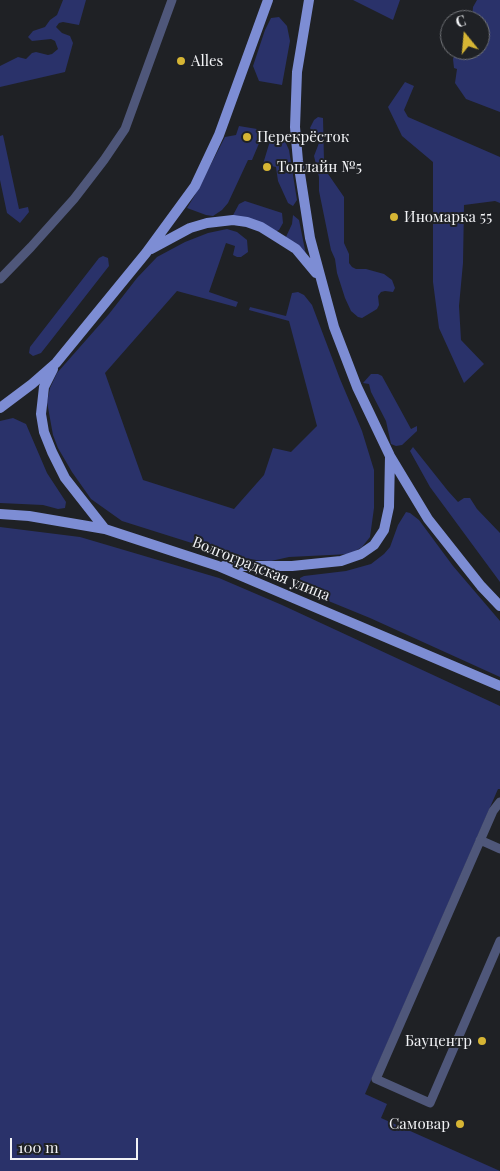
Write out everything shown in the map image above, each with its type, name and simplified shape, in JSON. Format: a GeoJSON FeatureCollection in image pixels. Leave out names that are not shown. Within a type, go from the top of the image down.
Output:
{"type":"FeatureCollection","features":[{"type":"Feature","properties":{"kind":"main road"},"geometry":{"type":"LineString","coordinates":[[0,408],[56,363],[146,253],[195,186],[208,161],[268,0]]}},
{"type":"Feature","properties":{"kind":"main road"},"geometry":{"type":"LineString","coordinates":[[309,0],[297,72],[295,127],[298,162],[310,238],[334,327],[357,387],[390,456],[428,519],[481,586],[500,606]]}},
{"type":"Feature","properties":{"kind":"main road"},"geometry":{"type":"LineString","coordinates":[[146,253],[171,237],[207,222],[233,220],[247,222],[261,228],[296,249],[309,262],[320,278]]}},
{"type":"Feature","properties":{"kind":"main road"},"geometry":{"type":"LineString","coordinates":[[56,363],[44,387],[41,414],[44,432],[65,478],[105,530]]}},
{"type":"Feature","properties":{"kind":"main road"},"geometry":{"type":"LineString","coordinates":[[218,566],[292,566],[340,561],[361,554],[374,545],[384,530],[389,507],[390,456]]}},
{"type":"Feature","properties":{"kind":"main road","name":"Волгоградская улица"},"geometry":{"type":"LineString","coordinates":[[0,514],[29,516],[105,530],[218,566],[500,686]]}},
{"type":"Feature","properties":{"kind":"street"},"geometry":{"type":"LineString","coordinates":[[0,278],[32,247],[74,199],[125,129],[172,0]]}},
{"type":"Feature","properties":{"kind":"street"},"geometry":{"type":"LineString","coordinates":[[500,802],[494,807],[376,1079],[430,1103],[500,941]]}},
{"type":"Feature","properties":{"kind":"street"},"geometry":{"type":"LineString","coordinates":[[480,840],[500,849]]}},
{"type":"Feature","properties":{"kind":"shaded area"},"geometry":{"type":"Polygon","coordinates":[[[63,0],[86,0],[79,25],[63,22],[59,23],[56,27],[62,33],[70,36],[73,43],[65,72],[0,87],[0,66],[18,57],[26,59],[36,52],[48,55],[58,49],[55,41],[51,39],[32,41],[28,37],[33,31],[45,27],[57,15],[63,0]]]}},
{"type":"Feature","properties":{"kind":"shaded area"},"geometry":{"type":"Polygon","coordinates":[[[353,0],[400,0],[393,20],[353,0]]]}},
{"type":"Feature","properties":{"kind":"shaded area"},"geometry":{"type":"Polygon","coordinates":[[[477,0],[500,0],[500,112],[466,99],[455,83],[457,69],[454,68],[453,60],[490,60],[490,10],[473,10],[477,0]]]}},
{"type":"Feature","properties":{"kind":"shaded area"},"geometry":{"type":"Polygon","coordinates":[[[279,17],[287,26],[290,41],[282,85],[259,81],[253,66],[271,18],[279,17]]]}},
{"type":"Feature","properties":{"kind":"shaded area"},"geometry":{"type":"Polygon","coordinates":[[[405,82],[414,86],[404,110],[408,117],[500,157],[500,203],[495,201],[464,205],[463,263],[459,306],[461,340],[484,364],[464,383],[439,328],[433,282],[433,162],[402,136],[388,107],[405,82]]]}},
{"type":"Feature","properties":{"kind":"shaded area"},"geometry":{"type":"Polygon","coordinates":[[[318,117],[323,118],[326,171],[344,197],[344,243],[349,254],[349,263],[356,269],[366,269],[384,274],[392,280],[395,288],[393,292],[381,292],[378,296],[379,305],[377,309],[362,318],[351,311],[345,298],[331,250],[314,156],[319,143],[310,128],[318,117]]]}},
{"type":"Feature","properties":{"kind":"shaded area"},"geometry":{"type":"Polygon","coordinates":[[[239,126],[257,129],[260,141],[252,160],[248,160],[228,203],[213,216],[187,208],[225,137],[236,135],[239,126]]]}},
{"type":"Feature","properties":{"kind":"shaded area"},"geometry":{"type":"Polygon","coordinates":[[[3,135],[19,209],[28,207],[29,212],[20,223],[7,213],[0,180],[0,136],[3,135]]]}},
{"type":"Feature","properties":{"kind":"shaded area"},"geometry":{"type":"Polygon","coordinates":[[[277,135],[284,139],[289,150],[297,200],[293,206],[288,203],[278,181],[276,167],[263,164],[270,141],[277,135]]]}},
{"type":"Feature","properties":{"kind":"shaded area"},"geometry":{"type":"Polygon","coordinates":[[[245,201],[282,213],[283,223],[279,230],[275,232],[232,217],[239,204],[245,201]]]}},
{"type":"Feature","properties":{"kind":"shaded area"},"geometry":{"type":"Polygon","coordinates":[[[293,215],[299,220],[306,255],[285,239],[292,224],[293,215]]]}},
{"type":"Feature","properties":{"kind":"shaded area"},"geometry":{"type":"Polygon","coordinates":[[[227,229],[237,232],[247,240],[248,252],[241,257],[237,257],[233,255],[235,246],[226,243],[209,292],[238,302],[236,307],[177,291],[105,373],[143,480],[234,509],[264,475],[273,448],[291,452],[317,426],[289,321],[249,310],[250,307],[286,316],[292,293],[298,292],[304,295],[312,305],[362,431],[374,470],[374,508],[370,537],[362,547],[350,554],[289,557],[271,561],[256,560],[233,556],[122,521],[91,499],[72,472],[53,435],[47,402],[50,388],[57,373],[109,314],[137,278],[157,257],[185,242],[208,233],[227,229]]]}},
{"type":"Feature","properties":{"kind":"shaded area"},"geometry":{"type":"Polygon","coordinates":[[[103,256],[108,258],[109,266],[41,353],[33,356],[29,353],[30,347],[99,258],[103,256]]]}},
{"type":"Feature","properties":{"kind":"shaded area"},"geometry":{"type":"Polygon","coordinates":[[[371,374],[382,376],[411,429],[417,426],[417,431],[402,445],[396,446],[391,444],[386,421],[371,392],[369,384],[363,383],[371,374]]]}},
{"type":"Feature","properties":{"kind":"shaded area"},"geometry":{"type":"Polygon","coordinates":[[[13,418],[26,424],[47,473],[66,502],[65,508],[58,509],[43,505],[0,503],[0,421],[13,418]]]}},
{"type":"Feature","properties":{"kind":"shaded area"},"geometry":{"type":"Polygon","coordinates":[[[413,447],[458,502],[464,498],[470,498],[477,509],[500,533],[500,582],[430,487],[410,451],[413,447]]]}},
{"type":"Feature","properties":{"kind":"shaded area"},"geometry":{"type":"Polygon","coordinates":[[[406,512],[419,520],[453,566],[500,621],[500,677],[370,618],[304,591],[300,578],[304,576],[346,571],[371,564],[384,554],[390,547],[398,525],[406,512]]]}},
{"type":"Feature","properties":{"kind":"shaded area"},"geometry":{"type":"Polygon","coordinates":[[[0,527],[80,537],[219,578],[282,605],[500,706],[500,789],[498,789],[365,1094],[387,1104],[381,1118],[500,1171],[0,1171],[0,527]]]}},
{"type":"Feature","properties":{"kind":"place","name":"Alles"},"geometry":{"type":"Point","coordinates":[181,61]}},
{"type":"Feature","properties":{"kind":"place","name":"Перекрёсток"},"geometry":{"type":"Point","coordinates":[247,137]}},
{"type":"Feature","properties":{"kind":"place","name":"Топлайн №5"},"geometry":{"type":"Point","coordinates":[267,167]}},
{"type":"Feature","properties":{"kind":"place","name":"Иномарка 55"},"geometry":{"type":"Point","coordinates":[394,217]}},
{"type":"Feature","properties":{"kind":"place","name":"Бауцентр"},"geometry":{"type":"Point","coordinates":[482,1041]}},
{"type":"Feature","properties":{"kind":"place","name":"Самовар"},"geometry":{"type":"Point","coordinates":[460,1124]}}]}
